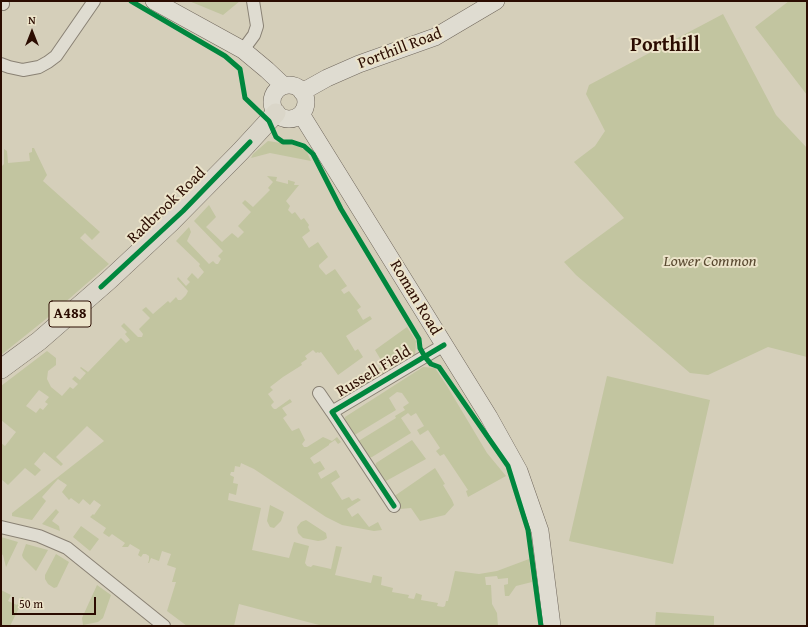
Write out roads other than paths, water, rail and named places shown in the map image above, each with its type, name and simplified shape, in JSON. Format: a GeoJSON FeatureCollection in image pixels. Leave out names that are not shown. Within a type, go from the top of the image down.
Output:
{"type":"FeatureCollection","features":[{"type":"Feature","properties":{"kind":"main road"},"geometry":{"type":"LineString","coordinates":[[154,1],[243,50],[284,86]]}},
{"type":"Feature","properties":{"kind":"main road","name":"Porthill Road"},"geometry":{"type":"LineString","coordinates":[[302,92],[359,64],[435,37],[496,1]]}},
{"type":"Feature","properties":{"kind":"main road"},"geometry":{"type":"LineString","coordinates":[[284,86],[298,88],[302,92],[306,101],[305,108],[301,114],[292,119],[284,119],[276,113],[273,107],[272,99],[275,92],[284,86]]}},
{"type":"Feature","properties":{"kind":"main road","name":"Radbrook Road"},"geometry":{"type":"LineString","coordinates":[[1,369],[44,336],[179,215],[276,113]]}},
{"type":"Feature","properties":{"kind":"main road","name":"Roman Road"},"geometry":{"type":"LineString","coordinates":[[301,114],[489,417],[518,471],[540,531],[552,626]]}},
{"type":"Feature","properties":{"kind":"street"},"geometry":{"type":"LineString","coordinates":[[1,64],[24,70],[39,67],[48,62],[56,56],[94,1]]}},
{"type":"Feature","properties":{"kind":"street"},"geometry":{"type":"LineString","coordinates":[[243,50],[254,34],[257,26],[254,1]]}},
{"type":"Feature","properties":{"kind":"street","name":"Russell Field"},"geometry":{"type":"LineString","coordinates":[[332,412],[444,345]]}},
{"type":"Feature","properties":{"kind":"street","name":"Russell Field"},"geometry":{"type":"LineString","coordinates":[[319,392],[394,506]]}},
{"type":"Feature","properties":{"kind":"street"},"geometry":{"type":"LineString","coordinates":[[1,527],[39,536],[67,548],[164,626]]}},
{"type":"Feature","properties":{"kind":"district","name":"Porthill"},"geometry":{"type":"Point","coordinates":[665,46]}},
{"type":"Feature","properties":{"kind":"park label","name":"Lower Common"},"geometry":{"type":"Point","coordinates":[710,262]}}]}
